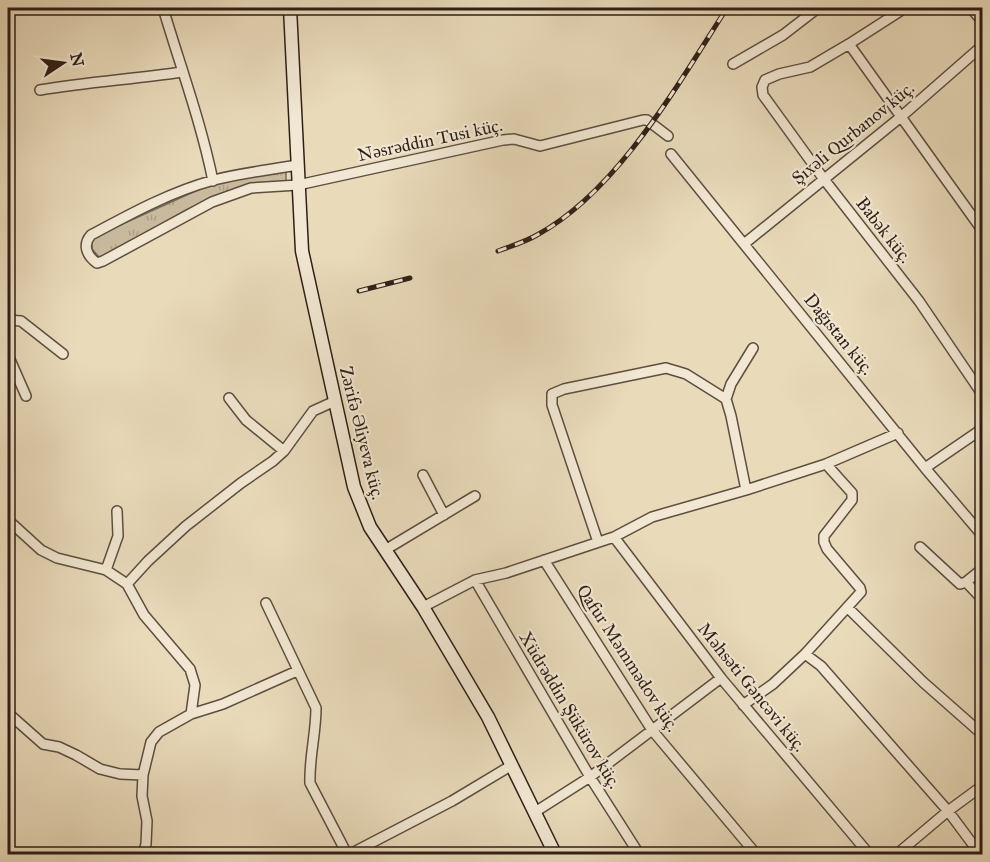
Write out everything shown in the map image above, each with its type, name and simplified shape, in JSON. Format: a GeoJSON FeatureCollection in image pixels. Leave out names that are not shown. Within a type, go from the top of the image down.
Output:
{"type":"FeatureCollection","features":[{"type":"Feature","properties":{"kind":"street"},"geometry":{"type":"LineString","coordinates":[[163,8],[205,142],[213,181],[297,165]]}},
{"type":"Feature","properties":{"kind":"street","name":"Zərifə Əliyeva küç."},"geometry":{"type":"LineString","coordinates":[[290,8],[299,224],[306,278],[354,487],[370,527],[423,608],[488,717],[555,855]]}},
{"type":"Feature","properties":{"kind":"street"},"geometry":{"type":"LineString","coordinates":[[733,64],[783,35],[818,8]]}},
{"type":"Feature","properties":{"kind":"street"},"geometry":{"type":"LineString","coordinates":[[905,8],[849,44],[982,230]]}},
{"type":"Feature","properties":{"kind":"street"},"geometry":{"type":"LineString","coordinates":[[971,8],[982,21]]}},
{"type":"Feature","properties":{"kind":"street","name":"Babək küç."},"geometry":{"type":"LineString","coordinates":[[849,44],[810,66],[765,80],[762,87],[763,95],[823,178],[919,301],[982,394]]}},
{"type":"Feature","properties":{"kind":"street","name":"Şıxəli Qurbanov küç."},"geometry":{"type":"LineString","coordinates":[[744,244],[902,116],[982,46]]}},
{"type":"Feature","properties":{"kind":"street"},"geometry":{"type":"LineString","coordinates":[[40,90],[91,81],[133,79],[182,72]]}},
{"type":"Feature","properties":{"kind":"street","name":"Nəsrəddin Tusi küç."},"geometry":{"type":"LineString","coordinates":[[213,181],[147,205],[90,235],[86,240],[86,248],[91,259],[97,263],[103,261],[212,202],[250,188],[298,185],[503,140],[514,139],[540,146],[643,120],[647,120],[668,136]]}},
{"type":"Feature","properties":{"kind":"street","name":"Dağıstan küç."},"geometry":{"type":"LineString","coordinates":[[671,154],[982,535]]}},
{"type":"Feature","properties":{"kind":"street"},"geometry":{"type":"LineString","coordinates":[[8,320],[21,321],[63,354]]}},
{"type":"Feature","properties":{"kind":"street"},"geometry":{"type":"LineString","coordinates":[[747,490],[732,416],[726,399],[730,384],[753,348]]}},
{"type":"Feature","properties":{"kind":"street"},"geometry":{"type":"LineString","coordinates":[[8,356],[26,396]]}},
{"type":"Feature","properties":{"kind":"street"},"geometry":{"type":"LineString","coordinates":[[598,542],[552,405],[552,394],[564,389],[666,368],[686,374],[726,399]]}},
{"type":"Feature","properties":{"kind":"street"},"geometry":{"type":"LineString","coordinates":[[229,398],[246,420],[284,451]]}},
{"type":"Feature","properties":{"kind":"street"},"geometry":{"type":"LineString","coordinates":[[127,584],[186,526],[284,451],[313,411],[335,401]]}},
{"type":"Feature","properties":{"kind":"street"},"geometry":{"type":"LineString","coordinates":[[925,468],[982,429]]}},
{"type":"Feature","properties":{"kind":"street"},"geometry":{"type":"LineString","coordinates":[[423,608],[475,580],[506,573],[614,537],[652,518],[826,464],[898,433]]}},
{"type":"Feature","properties":{"kind":"street"},"geometry":{"type":"LineString","coordinates":[[743,705],[773,684],[805,654],[859,596],[860,588],[824,542],[824,536],[852,500],[852,493],[826,464]]}},
{"type":"Feature","properties":{"kind":"street"},"geometry":{"type":"LineString","coordinates":[[423,475],[444,515]]}},
{"type":"Feature","properties":{"kind":"street"},"geometry":{"type":"LineString","coordinates":[[385,550],[475,496]]}},
{"type":"Feature","properties":{"kind":"street"},"geometry":{"type":"LineString","coordinates":[[106,570],[118,536],[117,511]]}},
{"type":"Feature","properties":{"kind":"street"},"geometry":{"type":"LineString","coordinates":[[8,520],[41,550],[57,558],[106,570],[127,584],[144,615],[190,669],[195,685],[191,714]]}},
{"type":"Feature","properties":{"kind":"street","name":"Məhsəti Gəncəvi küç."},"geometry":{"type":"LineString","coordinates":[[614,537],[721,678],[869,855]]}},
{"type":"Feature","properties":{"kind":"street"},"geometry":{"type":"LineString","coordinates":[[920,547],[960,584],[982,569]]}},
{"type":"Feature","properties":{"kind":"street","name":"Qafur Məmmədov küç."},"geometry":{"type":"LineString","coordinates":[[544,560],[652,730],[756,855]]}},
{"type":"Feature","properties":{"kind":"street","name":"Xüdrəddin Şükürov küç."},"geometry":{"type":"LineString","coordinates":[[475,580],[590,777],[639,855]]}},
{"type":"Feature","properties":{"kind":"street"},"geometry":{"type":"LineString","coordinates":[[966,582],[982,599]]}},
{"type":"Feature","properties":{"kind":"street"},"geometry":{"type":"LineString","coordinates":[[266,603],[316,708],[316,727],[309,771],[310,783],[348,855],[452,801],[512,765]]}},
{"type":"Feature","properties":{"kind":"street"},"geometry":{"type":"LineString","coordinates":[[848,608],[923,682],[982,734]]}},
{"type":"Feature","properties":{"kind":"street"},"geometry":{"type":"LineString","coordinates":[[805,654],[821,666],[948,811],[980,855]]}},
{"type":"Feature","properties":{"kind":"street"},"geometry":{"type":"LineString","coordinates":[[142,855],[146,844],[147,821],[142,796],[143,775],[151,742],[159,732],[191,714],[223,704],[297,671]]}},
{"type":"Feature","properties":{"kind":"street"},"geometry":{"type":"LineString","coordinates":[[535,812],[590,777],[721,678]]}},
{"type":"Feature","properties":{"kind":"street"},"geometry":{"type":"LineString","coordinates":[[8,713],[43,744],[68,751],[100,769],[120,774],[143,775]]}},
{"type":"Feature","properties":{"kind":"street"},"geometry":{"type":"LineString","coordinates":[[897,855],[948,811],[982,786]]}},
{"type":"Feature","properties":{"kind":"green space"},"geometry":{"type":"Polygon","coordinates":[[[286,171],[286,184],[222,194],[186,210],[106,256],[99,257],[92,249],[92,240],[96,236],[200,189],[227,181],[286,171]]]}},
{"type":"Feature","properties":{"kind":"railway"},"geometry":{"type":"LineString","coordinates":[[498,251],[537,235],[566,216],[594,192],[644,134],[727,8]]}},
{"type":"Feature","properties":{"kind":"railway"},"geometry":{"type":"LineString","coordinates":[[359,291],[410,278]]}}]}
